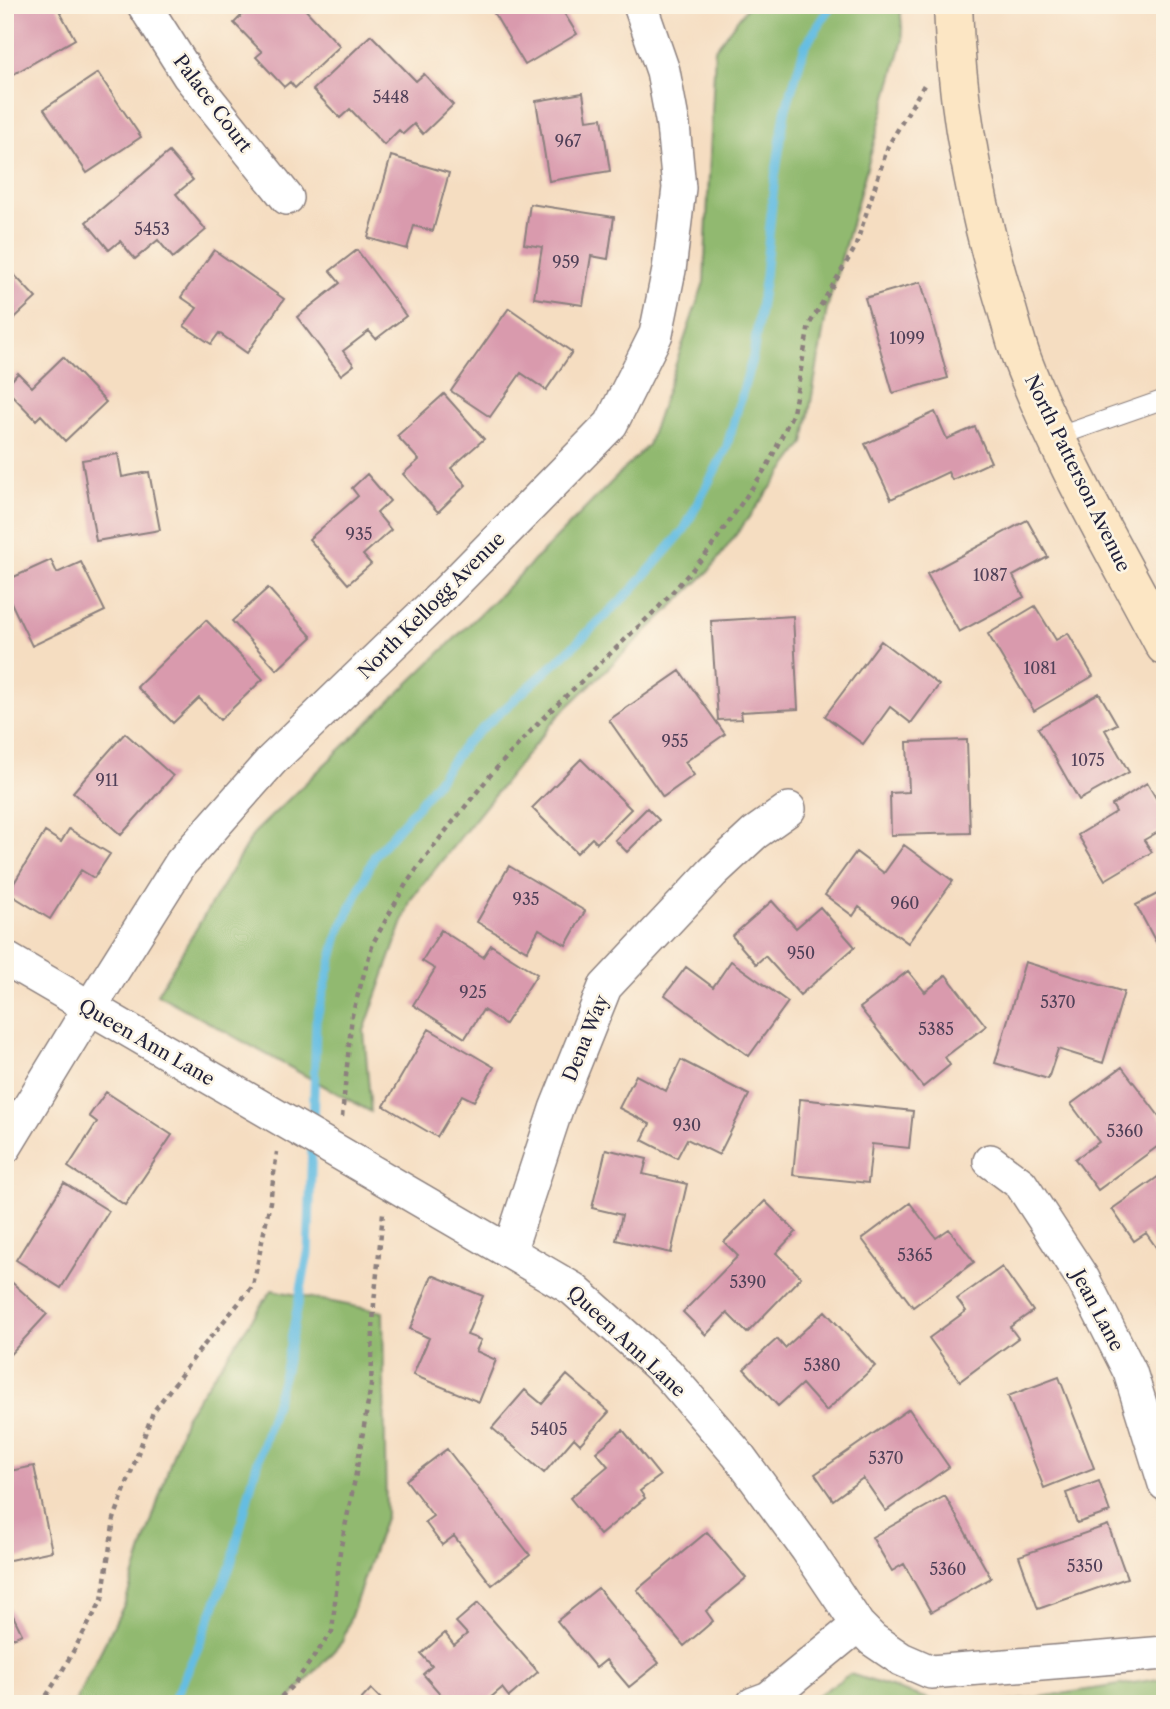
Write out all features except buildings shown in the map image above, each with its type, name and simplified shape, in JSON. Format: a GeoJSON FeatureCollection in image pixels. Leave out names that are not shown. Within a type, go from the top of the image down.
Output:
{"type":"FeatureCollection","features":[{"type":"Feature","properties":{"kind":"street","name":"Palace Court"},"geometry":{"type":"LineString","coordinates":[[144,5],[189,76],[287,198]]}},
{"type":"Feature","properties":{"kind":"street","name":"North Kellogg Avenue"},"geometry":{"type":"LineString","coordinates":[[5,1147],[181,863],[263,771],[442,597],[611,424],[656,334],[669,270],[679,188],[674,125],[663,71],[640,5]]}},
{"type":"Feature","properties":{"kind":"street","name":"North Patterson Avenue"},"geometry":{"type":"LineString","coordinates":[[953,5],[966,142],[985,237],[1023,361],[1056,437],[1165,646]]}},
{"type":"Feature","properties":{"kind":"street","name":"Dena Way"},"geometry":{"type":"LineString","coordinates":[[509,1252],[556,1109],[605,987],[713,872],[755,833],[789,810]]}},
{"type":"Feature","properties":{"kind":"street","name":"Queen Ann Lane"},"geometry":{"type":"LineString","coordinates":[[5,958],[573,1289],[667,1373],[738,1455],[807,1549],[858,1625],[873,1640],[901,1659],[931,1672],[1165,1653]]}},
{"type":"Feature","properties":{"kind":"street","name":"Jean Lane"},"geometry":{"type":"LineString","coordinates":[[990,1161],[1021,1184],[1083,1279],[1130,1372],[1165,1484]]}},
{"type":"Feature","properties":{"kind":"street"},"geometry":{"type":"LineString","coordinates":[[753,1704],[769,1698],[858,1625]]}},
{"type":"Feature","properties":{"kind":"lane"},"geometry":{"type":"LineString","coordinates":[[1056,437],[1165,399]]}},
{"type":"Feature","properties":{"kind":"path"},"geometry":{"type":"LineString","coordinates":[[340,1153],[345,1067],[352,1015],[373,943],[406,884],[493,772],[543,718],[660,607],[707,552],[768,465],[793,413],[808,325],[855,248],[888,146],[927,80]]}},
{"type":"Feature","properties":{"kind":"path"},"geometry":{"type":"LineString","coordinates":[[41,1704],[102,1600],[114,1519],[153,1412],[253,1286],[270,1202],[281,1120]]}},
{"type":"Feature","properties":{"kind":"path"},"geometry":{"type":"LineString","coordinates":[[274,1704],[294,1684],[332,1632],[340,1551],[371,1385],[374,1303],[387,1181]]}},
{"type":"Feature","properties":{"kind":"green space"},"geometry":{"type":"Polygon","coordinates":[[[749,5],[900,5],[903,40],[827,309],[804,443],[709,571],[557,717],[411,899],[364,1031],[371,1112],[157,994],[254,833],[515,580],[648,445],[704,282],[715,49],[749,5]]]}},
{"type":"Feature","properties":{"kind":"green space"},"geometry":{"type":"Polygon","coordinates":[[[272,1290],[383,1312],[386,1515],[342,1642],[285,1704],[74,1704],[125,1603],[185,1417],[272,1290]]]}},
{"type":"Feature","properties":{"kind":"green space"},"geometry":{"type":"Polygon","coordinates":[[[850,1674],[944,1704],[804,1704],[850,1674]]]}},
{"type":"Feature","properties":{"kind":"green space"},"geometry":{"type":"Polygon","coordinates":[[[1165,1678],[1165,1704],[996,1704],[1165,1678]]]}},
{"type":"Feature","properties":{"kind":"waterway"},"geometry":{"type":"LineString","coordinates":[[313,1129],[316,1021],[338,935],[375,855],[421,802],[466,743],[633,589],[684,530],[726,449],[753,356],[785,112],[805,46],[832,5]]}},
{"type":"Feature","properties":{"kind":"waterway"},"geometry":{"type":"LineString","coordinates":[[172,1704],[231,1564],[285,1370],[308,1254],[312,1146]]}}]}
